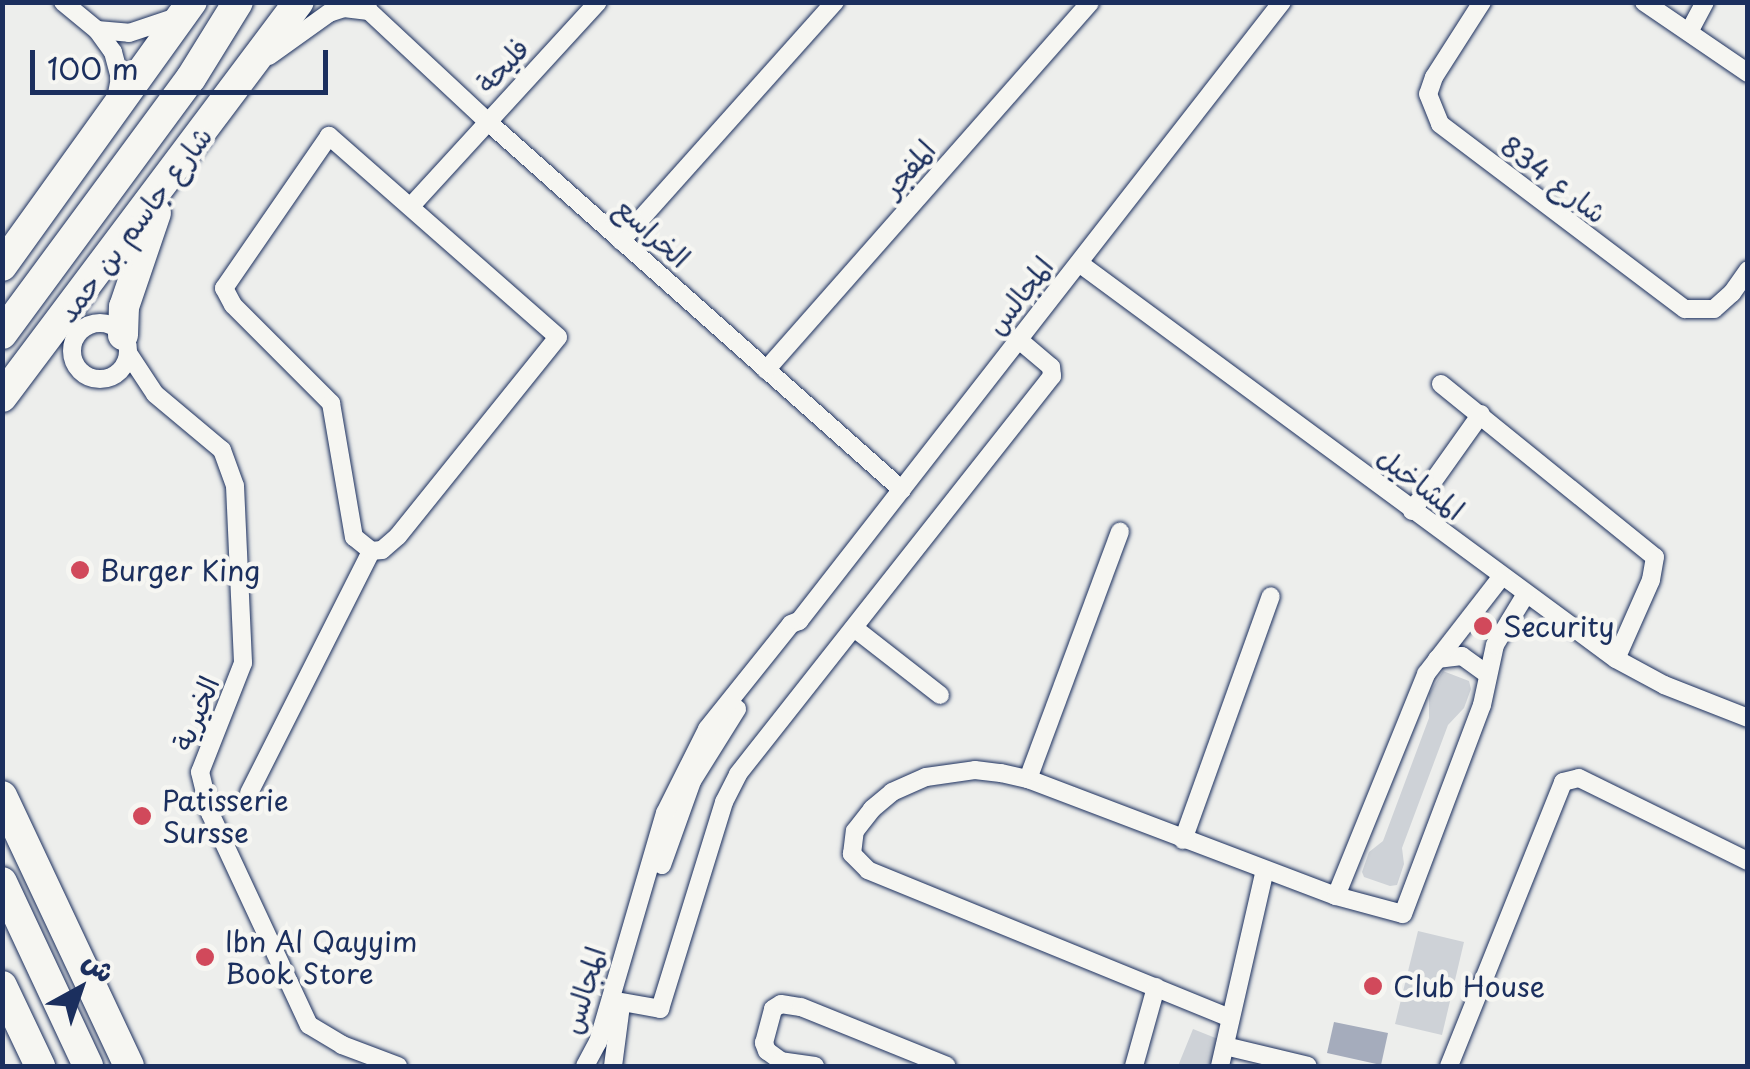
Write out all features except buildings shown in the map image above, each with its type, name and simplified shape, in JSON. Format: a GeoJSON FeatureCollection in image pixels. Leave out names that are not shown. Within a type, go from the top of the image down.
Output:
{"type":"FeatureCollection","features":[{"type":"Feature","properties":{"kind":"main road"},"geometry":{"type":"LineString","coordinates":[[2,334],[191,78],[238,2]]}},
{"type":"Feature","properties":{"kind":"main road","name":"شارع جاسم بن حمد"},"geometry":{"type":"LineString","coordinates":[[2,397],[299,2]]}},
{"type":"Feature","properties":{"kind":"main road"},"geometry":{"type":"LineString","coordinates":[[2,266],[189,6]]}},
{"type":"Feature","properties":{"kind":"main road"},"geometry":{"type":"LineString","coordinates":[[126,344],[124,307],[170,177]]}},
{"type":"Feature","properties":{"kind":"main road"},"geometry":{"type":"LineString","coordinates":[[2,796],[129,1066]]}},
{"type":"Feature","properties":{"kind":"main road"},"geometry":{"type":"LineString","coordinates":[[2,882],[88,1066]]}},
{"type":"Feature","properties":{"kind":"main road"},"geometry":{"type":"LineString","coordinates":[[2,986],[40,1066]]}},
{"type":"Feature","properties":{"kind":"street"},"geometry":{"type":"LineString","coordinates":[[63,2],[98,30],[113,52],[120,78],[112,116]]}},
{"type":"Feature","properties":{"kind":"street","name":"فليحة"},"geometry":{"type":"LineString","coordinates":[[412,204],[598,2]]}},
{"type":"Feature","properties":{"kind":"street"},"geometry":{"type":"LineString","coordinates":[[621,241],[835,2]]}},
{"type":"Feature","properties":{"kind":"street","name":"المفجر"},"geometry":{"type":"LineString","coordinates":[[766,370],[1090,2]]}},
{"type":"Feature","properties":{"kind":"street","name":"المجالس"},"geometry":{"type":"LineString","coordinates":[[612,1066],[622,1002],[692,781],[718,736],[794,638],[800,620],[1282,2]]}},
{"type":"Feature","properties":{"kind":"street","name":"شارع 834"},"geometry":{"type":"LineString","coordinates":[[1482,2],[1434,77],[1428,94],[1440,124],[1685,308],[1714,309],[1748,270]]}},
{"type":"Feature","properties":{"kind":"street"},"geometry":{"type":"LineString","coordinates":[[1644,2],[1748,73]]}},
{"type":"Feature","properties":{"kind":"street"},"geometry":{"type":"LineString","coordinates":[[1688,32],[1705,2]]}},
{"type":"Feature","properties":{"kind":"street"},"geometry":{"type":"LineString","coordinates":[[98,30],[144,30],[189,6]]}},
{"type":"Feature","properties":{"kind":"street","name":"الخراسع"},"geometry":{"type":"LineString","coordinates":[[246,73],[329,12],[373,9],[487,121],[902,490]]}},
{"type":"Feature","properties":{"kind":"street"},"geometry":{"type":"LineString","coordinates":[[329,136],[412,204],[558,336],[398,536],[382,550],[372,551],[354,537],[331,403],[234,305],[224,288],[329,136]]}},
{"type":"Feature","properties":{"kind":"street","name":"المشاخيل"},"geometry":{"type":"LineString","coordinates":[[1079,263],[1616,659],[1664,686],[1748,718]]}},
{"type":"Feature","properties":{"kind":"street"},"geometry":{"type":"LineString","coordinates":[[100,322],[126,344],[112,376],[103,379],[84,374],[73,359],[73,342],[83,328],[100,322]]}},
{"type":"Feature","properties":{"kind":"street"},"geometry":{"type":"LineString","coordinates":[[622,1002],[653,1010],[661,1007],[729,789],[1052,376],[1051,367],[1019,340]]}},
{"type":"Feature","properties":{"kind":"street","name":"الخيرية"},"geometry":{"type":"LineString","coordinates":[[126,344],[154,394]]}},
{"type":"Feature","properties":{"kind":"street","name":"الخيرية"},"geometry":{"type":"LineString","coordinates":[[112,376],[154,394],[222,450],[235,486],[243,663],[200,772],[210,814],[309,1026],[342,1046],[398,1066]]}},
{"type":"Feature","properties":{"kind":"street"},"geometry":{"type":"LineString","coordinates":[[1441,384],[1654,557],[1651,580],[1616,659]]}},
{"type":"Feature","properties":{"kind":"street"},"geometry":{"type":"LineString","coordinates":[[1412,510],[1481,414]]}},
{"type":"Feature","properties":{"kind":"street"},"geometry":{"type":"LineString","coordinates":[[1028,779],[1120,532]]}},
{"type":"Feature","properties":{"kind":"street"},"geometry":{"type":"LineString","coordinates":[[249,793],[372,551]]}},
{"type":"Feature","properties":{"kind":"street"},"geometry":{"type":"LineString","coordinates":[[1336,896],[1418,691],[1437,659],[1502,576]]}},
{"type":"Feature","properties":{"kind":"street"},"geometry":{"type":"LineString","coordinates":[[1230,1018],[868,870],[852,854],[856,831],[872,808],[892,792],[926,777],[975,770],[1028,779],[1336,896],[1403,914],[1482,705],[1503,627],[1526,594]]}},
{"type":"Feature","properties":{"kind":"street"},"geometry":{"type":"LineString","coordinates":[[1183,840],[1272,596]]}},
{"type":"Feature","properties":{"kind":"street","name":"المجالس"},"geometry":{"type":"LineString","coordinates":[[585,1066],[598,1042],[680,776],[722,708],[791,624],[800,620]]}},
{"type":"Feature","properties":{"kind":"street"},"geometry":{"type":"LineString","coordinates":[[854,628],[940,695]]}},
{"type":"Feature","properties":{"kind":"street"},"geometry":{"type":"LineString","coordinates":[[1437,659],[1462,656],[1488,675]]}},
{"type":"Feature","properties":{"kind":"street"},"geometry":{"type":"LineString","coordinates":[[1450,1066],[1563,782],[1579,778],[1748,861]]}},
{"type":"Feature","properties":{"kind":"street"},"geometry":{"type":"LineString","coordinates":[[1220,1066],[1265,870]]}},
{"type":"Feature","properties":{"kind":"street"},"geometry":{"type":"LineString","coordinates":[[1134,1066],[1156,987]]}},
{"type":"Feature","properties":{"kind":"street"},"geometry":{"type":"LineString","coordinates":[[815,1066],[781,1061],[767,1051],[770,1016],[781,1004],[800,1007],[947,1066]]}},
{"type":"Feature","properties":{"kind":"street"},"geometry":{"type":"LineString","coordinates":[[1225,1046],[1308,1066]]}},
{"type":"Feature","properties":{"kind":"shaded area"},"geometry":{"type":"Polygon","coordinates":[[[1443,671],[1469,681],[1471,689],[1464,708],[1448,725],[1402,848],[1404,864],[1397,885],[1390,886],[1364,877],[1362,872],[1369,852],[1383,841],[1429,718],[1429,694],[1443,671]]]}},
{"type":"Feature","properties":{"kind":"shaded area"},"geometry":{"type":"Polygon","coordinates":[[[1418,931],[1464,942],[1442,1035],[1395,1024],[1418,931]]]}},
{"type":"Feature","properties":{"kind":"shaded area"},"geometry":{"type":"Polygon","coordinates":[[[1193,1029],[1218,1039],[1212,1066],[1178,1066],[1193,1029]]]}},
{"type":"Feature","properties":{"kind":"water"},"geometry":{"type":"Polygon","coordinates":[[[1334,1022],[1388,1033],[1381,1065],[1327,1053],[1334,1022]]]}},
{"type":"Feature","properties":{"kind":"place","name":"Burger King"},"geometry":{"type":"Point","coordinates":[80,570]}},
{"type":"Feature","properties":{"kind":"place","name":"Security"},"geometry":{"type":"Point","coordinates":[1483,626]}},
{"type":"Feature","properties":{"kind":"place","name":"Patisserie Sursse"},"geometry":{"type":"Point","coordinates":[142,816]}},
{"type":"Feature","properties":{"kind":"place","name":"Ibn Al Qayyim Book Store"},"geometry":{"type":"Point","coordinates":[205,957]}},
{"type":"Feature","properties":{"kind":"place","name":"Club House"},"geometry":{"type":"Point","coordinates":[1373,986]}}]}
